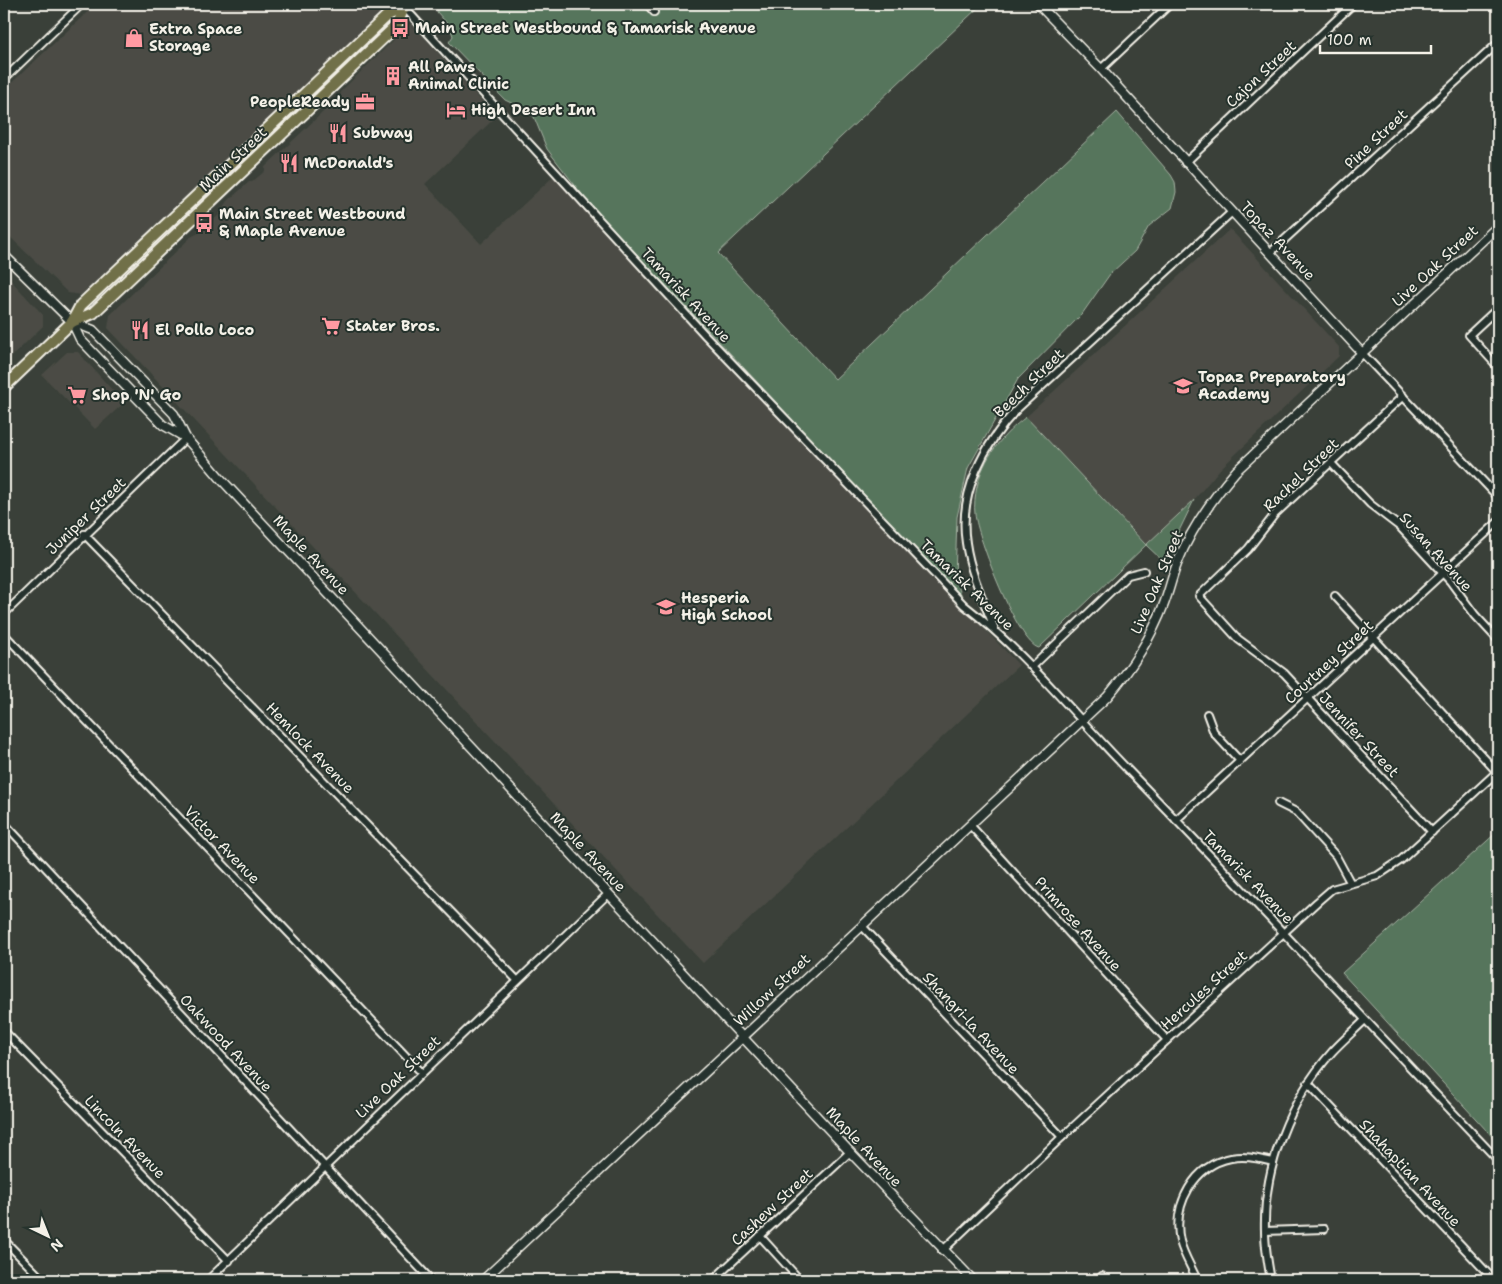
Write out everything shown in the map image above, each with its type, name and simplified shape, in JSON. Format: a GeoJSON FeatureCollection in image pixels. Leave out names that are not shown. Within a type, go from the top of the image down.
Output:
{"type":"FeatureCollection","features":[{"type":"Feature","properties":{"kind":"main road","name":"Main Street"},"geometry":{"type":"LineString","coordinates":[[4,387],[72,322],[81,305],[388,14],[404,5]]}},
{"type":"Feature","properties":{"kind":"main road","name":"Main Street"},"geometry":{"type":"LineString","coordinates":[[72,322],[93,313],[397,24],[404,5]]}},
{"type":"Feature","properties":{"kind":"main road"},"geometry":{"type":"LineString","coordinates":[[248,166],[249,154],[274,129],[274,122]]}},
{"type":"Feature","properties":{"kind":"street"},"geometry":{"type":"LineString","coordinates":[[4,79],[82,4]]}},
{"type":"Feature","properties":{"kind":"street"},"geometry":{"type":"LineString","coordinates":[[647,4],[654,12]]}},
{"type":"Feature","properties":{"kind":"street","name":"Topaz Avenue"},"geometry":{"type":"LineString","coordinates":[[1038,4],[1101,69],[1185,163],[1498,497]]}},
{"type":"Feature","properties":{"kind":"street"},"geometry":{"type":"LineString","coordinates":[[1101,69],[1170,4]]}},
{"type":"Feature","properties":{"kind":"street","name":"Cajon Street"},"geometry":{"type":"LineString","coordinates":[[1185,163],[1353,4]]}},
{"type":"Feature","properties":{"kind":"street","name":"Tamarisk Avenue"},"geometry":{"type":"LineString","coordinates":[[404,5],[705,335],[964,605],[995,629],[1032,666],[1082,722],[1285,933],[1498,1160]]}},
{"type":"Feature","properties":{"kind":"street","name":"Pine Street"},"geometry":{"type":"LineString","coordinates":[[1270,253],[1498,43]]}},
{"type":"Feature","properties":{"kind":"street","name":"Beech Street"},"geometry":{"type":"LineString","coordinates":[[995,629],[978,589],[966,543],[965,515],[969,491],[981,458],[1002,425],[1018,408],[1232,212]]}},
{"type":"Feature","properties":{"kind":"street","name":"Live Oak Street"},"geometry":{"type":"LineString","coordinates":[[1082,722],[1122,680],[1148,640],[1164,604],[1177,563],[1210,503],[1236,472],[1498,226]]}},
{"type":"Feature","properties":{"kind":"street","name":"Maple Avenue"},"geometry":{"type":"LineString","coordinates":[[4,254],[72,322],[80,339],[163,425],[186,438]]}},
{"type":"Feature","properties":{"kind":"street"},"geometry":{"type":"LineString","coordinates":[[1498,308],[1469,334],[1498,367]]}},
{"type":"Feature","properties":{"kind":"street","name":"Maple Avenue"},"geometry":{"type":"LineString","coordinates":[[72,322],[93,330],[174,414],[186,438],[221,479],[942,1251],[973,1280]]}},
{"type":"Feature","properties":{"kind":"street","name":"Rachel Street"},"geometry":{"type":"LineString","coordinates":[[1198,596],[1248,549],[1275,514],[1403,396]]}},
{"type":"Feature","properties":{"kind":"street","name":"Juniper Street"},"geometry":{"type":"LineString","coordinates":[[4,614],[84,534],[186,438]]}},
{"type":"Feature","properties":{"kind":"street","name":"Susan Avenue"},"geometry":{"type":"LineString","coordinates":[[1331,463],[1370,504],[1400,527],[1443,573],[1475,615],[1498,640]]}},
{"type":"Feature","properties":{"kind":"street","name":"Courtney Street"},"geometry":{"type":"LineString","coordinates":[[1176,820],[1498,522]]}},
{"type":"Feature","properties":{"kind":"street","name":"Hemlock Avenue"},"geometry":{"type":"LineString","coordinates":[[84,534],[518,980]]}},
{"type":"Feature","properties":{"kind":"street"},"geometry":{"type":"LineString","coordinates":[[1032,666],[1128,575],[1144,571]]}},
{"type":"Feature","properties":{"kind":"street","name":"Jennifer Street"},"geometry":{"type":"LineString","coordinates":[[1198,596],[1238,639],[1284,673],[1432,832]]}},
{"type":"Feature","properties":{"kind":"street"},"geometry":{"type":"LineString","coordinates":[[1335,596],[1498,772]]}},
{"type":"Feature","properties":{"kind":"street","name":"Victor Avenue"},"geometry":{"type":"LineString","coordinates":[[4,634],[422,1073]]}},
{"type":"Feature","properties":{"kind":"street"},"geometry":{"type":"LineString","coordinates":[[1207,714],[1214,733],[1240,761]]}},
{"type":"Feature","properties":{"kind":"street","name":"Willow Street"},"geometry":{"type":"LineString","coordinates":[[483,1280],[1082,722]]}},
{"type":"Feature","properties":{"kind":"street","name":"Hercules Street"},"geometry":{"type":"LineString","coordinates":[[942,1251],[1062,1136],[1332,889],[1350,882],[1377,876],[1388,870],[1498,772]]}},
{"type":"Feature","properties":{"kind":"street"},"geometry":{"type":"LineString","coordinates":[[1278,803],[1296,812],[1336,856],[1350,882]]}},
{"type":"Feature","properties":{"kind":"street","name":"Oakwood Avenue"},"geometry":{"type":"LineString","coordinates":[[4,823],[430,1280]]}},
{"type":"Feature","properties":{"kind":"street","name":"Primrose Avenue"},"geometry":{"type":"LineString","coordinates":[[970,825],[1167,1040]]}},
{"type":"Feature","properties":{"kind":"street","name":"Live Oak Street"},"geometry":{"type":"LineString","coordinates":[[208,1280],[608,894]]}},
{"type":"Feature","properties":{"kind":"street","name":"Shangri-la Avenue"},"geometry":{"type":"LineString","coordinates":[[862,926],[1062,1136]]}},
{"type":"Feature","properties":{"kind":"street"},"geometry":{"type":"LineString","coordinates":[[1271,1280],[1264,1231],[1273,1162],[1288,1122],[1308,1083],[1332,1052],[1365,1020]]}},
{"type":"Feature","properties":{"kind":"street","name":"Lincoln Avenue"},"geometry":{"type":"LineString","coordinates":[[4,1031],[229,1260]]}},
{"type":"Feature","properties":{"kind":"street","name":"Shahaptian Avenue"},"geometry":{"type":"LineString","coordinates":[[1308,1083],[1494,1280]]}},
{"type":"Feature","properties":{"kind":"street","name":"Cashew Street"},"geometry":{"type":"LineString","coordinates":[[712,1280],[850,1152]]}},
{"type":"Feature","properties":{"kind":"street"},"geometry":{"type":"LineString","coordinates":[[1197,1280],[1180,1242],[1179,1214],[1184,1198],[1192,1184],[1199,1174],[1210,1166],[1231,1158],[1252,1157],[1273,1162]]}},
{"type":"Feature","properties":{"kind":"street"},"geometry":{"type":"LineString","coordinates":[[1264,1231],[1324,1229]]}},
{"type":"Feature","properties":{"kind":"street"},"geometry":{"type":"LineString","coordinates":[[760,1236],[800,1280]]}},
{"type":"Feature","properties":{"kind":"street"},"geometry":{"type":"LineString","coordinates":[[4,1240],[43,1280]]}},
{"type":"Feature","properties":{"kind":"shaded area"},"geometry":{"type":"Polygon","coordinates":[[[96,4],[390,4],[81,295],[68,293],[4,231],[4,90],[96,4]]]}},
{"type":"Feature","properties":{"kind":"shaded area","name":"Hesperia High School"},"geometry":{"type":"Polygon","coordinates":[[[411,23],[496,117],[425,184],[481,244],[555,175],[647,279],[1019,665],[703,963],[108,328],[110,315],[191,237],[199,233],[219,215],[228,201],[249,182],[252,182],[265,171],[265,167],[341,95],[340,92],[411,23]]]}},
{"type":"Feature","properties":{"kind":"shaded area","name":"Topaz Preparatory Academy"},"geometry":{"type":"Polygon","coordinates":[[[1230,229],[1339,347],[1339,356],[1220,469],[1194,500],[1147,545],[1026,417],[1230,229]]]}},
{"type":"Feature","properties":{"kind":"shaded area"},"geometry":{"type":"Polygon","coordinates":[[[4,273],[43,315],[43,326],[4,364],[4,273]]]}},
{"type":"Feature","properties":{"kind":"shaded area"},"geometry":{"type":"Polygon","coordinates":[[[67,352],[78,352],[124,403],[95,429],[42,375],[67,352]]]}},
{"type":"Feature","properties":{"kind":"green space"},"geometry":{"type":"Polygon","coordinates":[[[438,4],[655,4],[661,10],[668,4],[982,4],[718,253],[835,379],[1117,112],[1171,175],[1175,182],[1176,192],[1172,208],[1149,226],[1135,251],[1110,274],[1082,314],[1018,379],[968,468],[957,517],[955,579],[964,601],[591,206],[547,149],[534,117],[526,110],[505,100],[449,42],[453,36],[450,27],[437,12],[438,4]]]}},
{"type":"Feature","properties":{"kind":"green space"},"geometry":{"type":"Polygon","coordinates":[[[1026,417],[1146,545],[1039,648],[1030,642],[1010,610],[983,544],[977,526],[975,511],[977,487],[984,466],[995,447],[1009,431],[1026,417]]]}},
{"type":"Feature","properties":{"kind":"green space"},"geometry":{"type":"Polygon","coordinates":[[[1194,500],[1164,562],[1146,545],[1194,500]]]}},
{"type":"Feature","properties":{"kind":"green space"},"geometry":{"type":"Polygon","coordinates":[[[1498,831],[1498,1143],[1342,973],[1498,831]]]}},
{"type":"Feature","properties":{"kind":"place","name":"Main Street Westbound & Tamarisk Avenue"},"geometry":{"type":"Point","coordinates":[400,28]}},
{"type":"Feature","properties":{"kind":"place","name":"Extra Space Storage"},"geometry":{"type":"Point","coordinates":[134,38]}},
{"type":"Feature","properties":{"kind":"place","name":"All Paws Animal Clinic"},"geometry":{"type":"Point","coordinates":[393,76]}},
{"type":"Feature","properties":{"kind":"place","name":"PeopleReady"},"geometry":{"type":"Point","coordinates":[365,102]}},
{"type":"Feature","properties":{"kind":"place","name":"High Desert Inn"},"geometry":{"type":"Point","coordinates":[456,110]}},
{"type":"Feature","properties":{"kind":"place","name":"Subway"},"geometry":{"type":"Point","coordinates":[338,133]}},
{"type":"Feature","properties":{"kind":"place","name":"McDonald's"},"geometry":{"type":"Point","coordinates":[289,163]}},
{"type":"Feature","properties":{"kind":"place","name":"Main Street Westbound & Maple Avenue"},"geometry":{"type":"Point","coordinates":[204,223]}},
{"type":"Feature","properties":{"kind":"place","name":"Stater Bros."},"geometry":{"type":"Point","coordinates":[331,326]}},
{"type":"Feature","properties":{"kind":"place","name":"El Pollo Loco"},"geometry":{"type":"Point","coordinates":[140,330]}},
{"type":"Feature","properties":{"kind":"place","name":"Topaz Preparatory Academy"},"geometry":{"type":"Point","coordinates":[1183,386]}},
{"type":"Feature","properties":{"kind":"place","name":"Shop 'N' Go"},"geometry":{"type":"Point","coordinates":[77,395]}},
{"type":"Feature","properties":{"kind":"place","name":"Hesperia High School"},"geometry":{"type":"Point","coordinates":[666,607]}}]}
